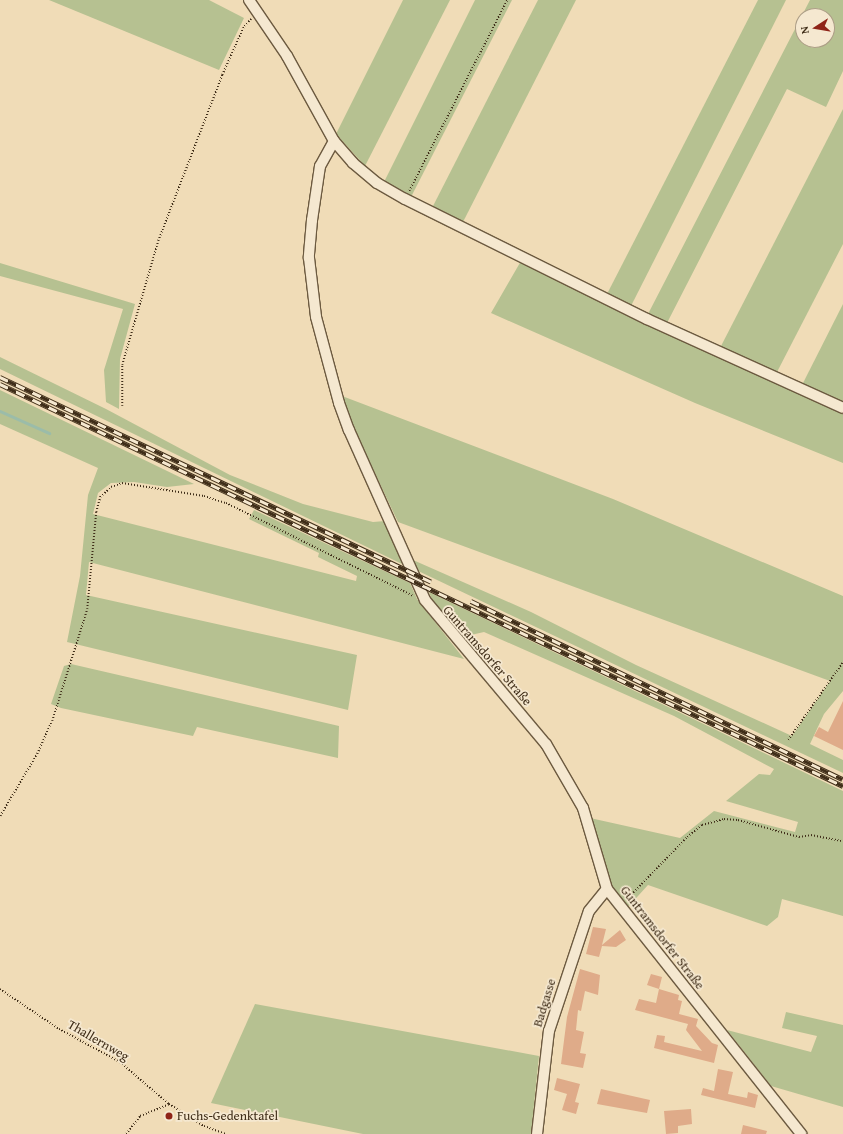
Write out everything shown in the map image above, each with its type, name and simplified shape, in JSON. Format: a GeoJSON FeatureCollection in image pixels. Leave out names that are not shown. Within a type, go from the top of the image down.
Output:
{"type":"FeatureCollection","features":[{"type":"Feature","properties":{"kind":"street"},"geometry":{"type":"LineString","coordinates":[[249,0],[258,12],[334,141],[353,163],[377,183],[405,199],[647,319],[843,408]]}},
{"type":"Feature","properties":{"kind":"street","name":"Guntramsdorfer Straße"},"geometry":{"type":"LineString","coordinates":[[334,141],[320,166],[312,220],[309,258],[316,318],[337,396],[349,430],[425,600],[442,624],[546,744],[582,808],[607,889],[801,1134]]}},
{"type":"Feature","properties":{"kind":"street","name":"Badgasse"},"geometry":{"type":"LineString","coordinates":[[537,1134],[549,1031],[589,911],[607,889]]}},
{"type":"Feature","properties":{"kind":"path"},"geometry":{"type":"LineString","coordinates":[[405,199],[507,0]]}},
{"type":"Feature","properties":{"kind":"path"},"geometry":{"type":"LineString","coordinates":[[122,406],[122,365],[158,241],[222,75],[244,26],[258,12]]}},
{"type":"Feature","properties":{"kind":"path"},"geometry":{"type":"LineString","coordinates":[[0,816],[34,759],[52,721],[87,609],[96,512],[100,497],[111,487],[129,484],[204,496],[226,502],[406,594],[425,600]]}},
{"type":"Feature","properties":{"kind":"path"},"geometry":{"type":"LineString","coordinates":[[788,740],[843,662]]}},
{"type":"Feature","properties":{"kind":"path"},"geometry":{"type":"LineString","coordinates":[[620,907],[687,837],[702,825],[724,819],[738,820],[799,837],[812,835],[843,841]]}},
{"type":"Feature","properties":{"kind":"path","name":"Thallernweg"},"geometry":{"type":"LineString","coordinates":[[0,989],[59,1028],[120,1062],[169,1104],[204,1126],[226,1134]]}},
{"type":"Feature","properties":{"kind":"path"},"geometry":{"type":"LineString","coordinates":[[126,1134],[140,1116],[169,1104]]}},
{"type":"Feature","properties":{"kind":"green space"},"geometry":{"type":"Polygon","coordinates":[[[49,0],[209,0],[244,18],[219,70],[49,0]]]}},
{"type":"Feature","properties":{"kind":"green space"},"geometry":{"type":"Polygon","coordinates":[[[403,0],[450,0],[365,166],[336,134],[403,0]]]}},
{"type":"Feature","properties":{"kind":"green space"},"geometry":{"type":"Polygon","coordinates":[[[475,0],[512,0],[411,197],[384,182],[475,0]]]}},
{"type":"Feature","properties":{"kind":"green space"},"geometry":{"type":"Polygon","coordinates":[[[538,0],[576,0],[463,222],[432,208],[538,0]]]}},
{"type":"Feature","properties":{"kind":"green space"},"geometry":{"type":"Polygon","coordinates":[[[758,0],[786,0],[631,306],[607,294],[758,0]]]}},
{"type":"Feature","properties":{"kind":"green space"},"geometry":{"type":"Polygon","coordinates":[[[810,0],[843,0],[843,71],[826,107],[787,89],[667,323],[648,314],[795,29],[795,48],[835,48],[835,8],[806,8],[810,0]]]}},
{"type":"Feature","properties":{"kind":"green space"},"geometry":{"type":"Polygon","coordinates":[[[843,109],[843,244],[776,374],[720,348],[843,109]]]}},
{"type":"Feature","properties":{"kind":"green space"},"geometry":{"type":"Polygon","coordinates":[[[521,261],[713,355],[843,414],[843,463],[695,403],[491,313],[521,261]]]}},
{"type":"Feature","properties":{"kind":"green space"},"geometry":{"type":"Polygon","coordinates":[[[0,263],[135,304],[120,359],[119,409],[106,402],[104,370],[123,309],[0,276],[0,263]]]}},
{"type":"Feature","properties":{"kind":"green space"},"geometry":{"type":"Polygon","coordinates":[[[843,304],[843,404],[801,387],[843,304]]]}},
{"type":"Feature","properties":{"kind":"green space"},"geometry":{"type":"Polygon","coordinates":[[[0,357],[106,409],[230,475],[303,504],[373,522],[385,521],[402,564],[0,369],[0,357]]]}},
{"type":"Feature","properties":{"kind":"green space"},"geometry":{"type":"Polygon","coordinates":[[[0,390],[194,484],[167,487],[134,482],[111,483],[98,493],[93,514],[356,581],[357,576],[318,557],[319,553],[249,519],[254,510],[410,583],[417,599],[464,659],[89,562],[86,595],[357,655],[348,710],[67,642],[80,576],[88,495],[98,468],[0,424],[0,390]]]}},
{"type":"Feature","properties":{"kind":"green space"},"geometry":{"type":"Polygon","coordinates":[[[342,396],[613,499],[843,596],[843,691],[824,714],[810,744],[843,760],[843,773],[414,569],[413,560],[531,612],[636,665],[792,736],[830,681],[398,522],[353,427],[342,396]]]}},
{"type":"Feature","properties":{"kind":"green space"},"geometry":{"type":"Polygon","coordinates":[[[429,592],[843,791],[843,916],[782,899],[778,917],[767,926],[648,885],[628,907],[612,886],[590,818],[680,838],[714,811],[795,832],[798,822],[726,801],[759,774],[770,775],[774,769],[674,716],[484,632],[462,637],[432,600],[429,592]]]}},
{"type":"Feature","properties":{"kind":"green space"},"geometry":{"type":"Polygon","coordinates":[[[71,664],[339,726],[338,758],[197,727],[193,736],[61,708],[51,704],[64,666],[71,664]]]}},
{"type":"Feature","properties":{"kind":"green space"},"geometry":{"type":"Polygon","coordinates":[[[255,1004],[539,1056],[531,1134],[363,1134],[211,1103],[255,1004]]]}},
{"type":"Feature","properties":{"kind":"green space"},"geometry":{"type":"Polygon","coordinates":[[[786,1012],[843,1025],[843,1107],[771,1086],[727,1030],[811,1052],[817,1036],[782,1028],[786,1012]]]}},
{"type":"Feature","properties":{"kind":"building"},"geometry":{"type":"Polygon","coordinates":[[[843,701],[843,750],[814,736],[819,727],[828,732],[843,701]]]}},
{"type":"Feature","properties":{"kind":"building"},"geometry":{"type":"Polygon","coordinates":[[[593,927],[606,929],[602,945],[620,930],[626,940],[616,947],[602,946],[599,957],[586,954],[593,927]]]}},
{"type":"Feature","properties":{"kind":"building"},"geometry":{"type":"Polygon","coordinates":[[[580,969],[600,975],[598,995],[585,991],[581,1011],[578,1010],[576,1030],[584,1032],[580,1053],[586,1054],[583,1068],[561,1064],[567,1017],[580,969]]]}},
{"type":"Feature","properties":{"kind":"building"},"geometry":{"type":"Polygon","coordinates":[[[651,974],[662,977],[659,989],[647,985],[651,974]]]}},
{"type":"Feature","properties":{"kind":"building"},"geometry":{"type":"Polygon","coordinates":[[[659,989],[679,995],[678,1000],[682,1001],[679,1014],[698,1019],[696,1026],[712,1043],[718,1045],[714,1063],[654,1048],[657,1035],[665,1036],[664,1042],[702,1051],[686,1030],[688,1024],[635,1010],[639,999],[656,1003],[659,989]]]}},
{"type":"Feature","properties":{"kind":"building"},"geometry":{"type":"Polygon","coordinates":[[[718,1069],[733,1072],[728,1094],[747,1098],[748,1092],[758,1095],[755,1108],[701,1095],[703,1088],[714,1091],[718,1069]]]}},
{"type":"Feature","properties":{"kind":"building"},"geometry":{"type":"Polygon","coordinates":[[[557,1078],[580,1084],[575,1102],[579,1103],[576,1114],[562,1110],[567,1094],[554,1090],[557,1078]]]}},
{"type":"Feature","properties":{"kind":"building"},"geometry":{"type":"Polygon","coordinates":[[[601,1089],[650,1100],[647,1113],[597,1104],[601,1089]]]}},
{"type":"Feature","properties":{"kind":"building"},"geometry":{"type":"Polygon","coordinates":[[[691,1109],[692,1124],[678,1126],[678,1133],[666,1134],[664,1111],[691,1109]]]}},
{"type":"Feature","properties":{"kind":"building"},"geometry":{"type":"Polygon","coordinates":[[[743,1125],[767,1131],[766,1134],[741,1134],[743,1125]]]}},
{"type":"Feature","properties":{"kind":"waterway"},"geometry":{"type":"LineString","coordinates":[[0,411],[49,433]]}},
{"type":"Feature","properties":{"kind":"railway"},"geometry":{"type":"LineString","coordinates":[[0,377],[431,582]]}},
{"type":"Feature","properties":{"kind":"railway"},"geometry":{"type":"LineString","coordinates":[[0,384],[843,786]]}},
{"type":"Feature","properties":{"kind":"railway"},"geometry":{"type":"LineString","coordinates":[[471,601],[843,779]]}},
{"type":"Feature","properties":{"kind":"place","name":"Fuchs-Gedenktafel"},"geometry":{"type":"Point","coordinates":[169,1116]}}]}
